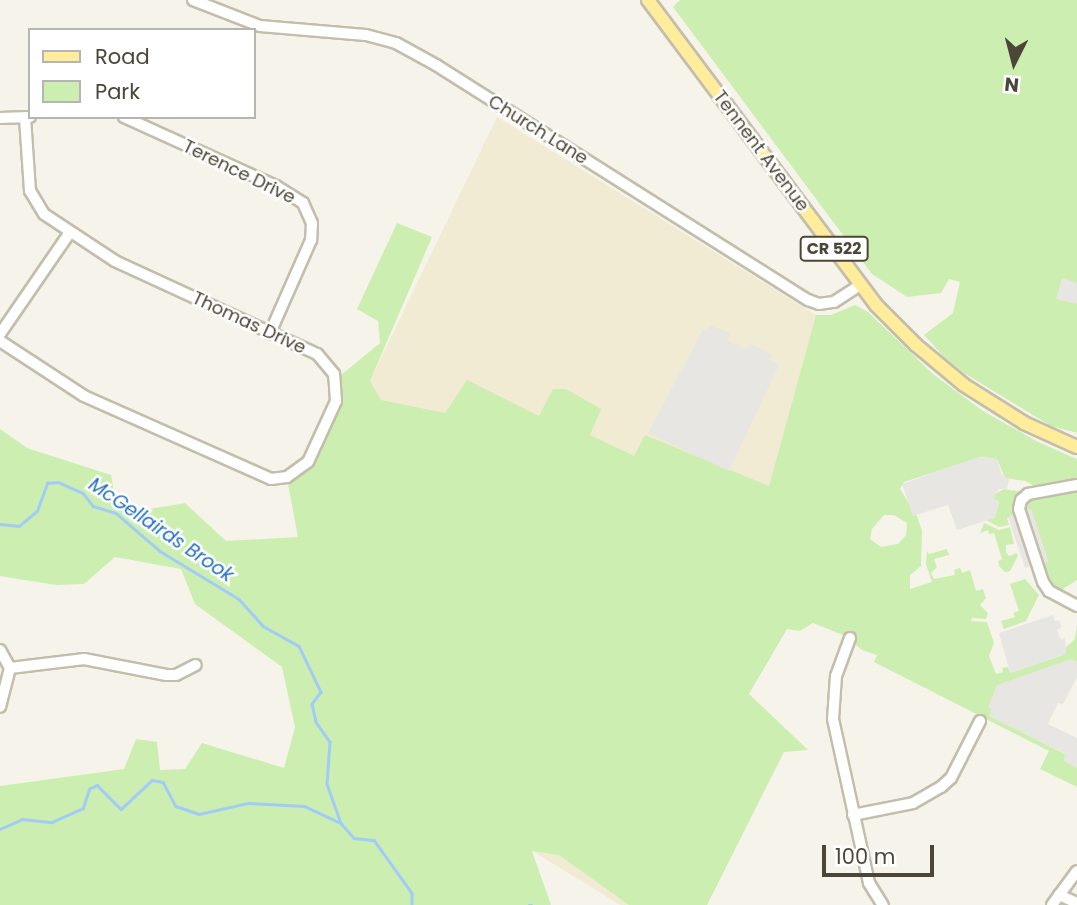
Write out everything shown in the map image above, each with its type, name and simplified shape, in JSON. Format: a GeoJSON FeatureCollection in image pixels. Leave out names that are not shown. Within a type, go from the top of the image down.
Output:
{"type":"FeatureCollection","features":[{"type":"Feature","properties":{"kind":"main road","name":"Tennent Avenue"},"geometry":{"type":"LineString","coordinates":[[648,0],[860,285],[901,331],[949,374],[1024,423],[1077,447]]}},
{"type":"Feature","properties":{"kind":"street","name":"Church Lane"},"geometry":{"type":"LineString","coordinates":[[193,0],[260,26],[366,35],[407,48],[808,300],[819,303],[834,302],[860,285]]}},
{"type":"Feature","properties":{"kind":"street"},"geometry":{"type":"LineString","coordinates":[[0,118],[27,117]]}},
{"type":"Feature","properties":{"kind":"street","name":"Thomas Drive"},"geometry":{"type":"LineString","coordinates":[[0,341],[84,396],[257,475],[277,479],[297,472],[308,462],[329,419],[337,391],[334,374],[326,362],[115,261],[44,214],[33,201],[29,187],[27,117]]}},
{"type":"Feature","properties":{"kind":"street","name":"Terence Drive"},"geometry":{"type":"LineString","coordinates":[[128,119],[276,186],[303,204],[312,223],[311,240],[270,333]]}},
{"type":"Feature","properties":{"kind":"street"},"geometry":{"type":"LineString","coordinates":[[0,334],[70,232]]}},
{"type":"Feature","properties":{"kind":"street"},"geometry":{"type":"LineString","coordinates":[[1077,485],[1028,494],[1019,507],[1044,585],[1077,606]]}},
{"type":"Feature","properties":{"kind":"street"},"geometry":{"type":"LineString","coordinates":[[850,638],[836,676],[832,708],[853,815],[876,903]]}},
{"type":"Feature","properties":{"kind":"street"},"geometry":{"type":"LineString","coordinates":[[0,650],[10,668],[0,707]]}},
{"type":"Feature","properties":{"kind":"street"},"geometry":{"type":"LineString","coordinates":[[10,668],[84,659],[176,675],[196,665]]}},
{"type":"Feature","properties":{"kind":"street"},"geometry":{"type":"LineString","coordinates":[[853,815],[913,803],[941,787],[951,778],[980,721]]}},
{"type":"Feature","properties":{"kind":"street"},"geometry":{"type":"LineString","coordinates":[[1052,905],[1077,871]]}},
{"type":"Feature","properties":{"kind":"street"},"geometry":{"type":"LineString","coordinates":[[1059,895],[1077,903]]}},
{"type":"Feature","properties":{"kind":"shaded area"},"geometry":{"type":"Polygon","coordinates":[[[497,117],[816,315],[769,486],[707,905],[620,905],[531,850],[370,381],[497,117]]]}},
{"type":"Feature","properties":{"kind":"shaded area"},"geometry":{"type":"Polygon","coordinates":[[[1062,278],[1077,283],[1077,304],[1056,299],[1062,278]]]}},
{"type":"Feature","properties":{"kind":"shaded area"},"geometry":{"type":"Polygon","coordinates":[[[710,325],[730,333],[728,341],[748,349],[751,344],[772,354],[770,360],[779,365],[729,471],[648,433],[703,329],[707,330],[710,325]]]}},
{"type":"Feature","properties":{"kind":"shaded area"},"geometry":{"type":"Polygon","coordinates":[[[979,457],[997,459],[1002,475],[1009,479],[1007,489],[999,489],[995,494],[994,499],[999,501],[994,518],[957,530],[948,505],[913,516],[902,484],[979,457]]]}},
{"type":"Feature","properties":{"kind":"shaded area"},"geometry":{"type":"Polygon","coordinates":[[[1024,508],[1025,511],[1031,509],[1048,561],[1033,569],[1031,566],[1025,568],[1008,517],[1024,508]]]}},
{"type":"Feature","properties":{"kind":"shaded area"},"geometry":{"type":"Polygon","coordinates":[[[1053,615],[1062,627],[1057,630],[1061,640],[1065,638],[1066,654],[1010,673],[999,633],[1053,615]]]}},
{"type":"Feature","properties":{"kind":"shaded area"},"geometry":{"type":"Polygon","coordinates":[[[1071,659],[1077,662],[1077,677],[1063,704],[1058,703],[1048,724],[1077,738],[1077,768],[1064,761],[1065,754],[989,716],[992,710],[988,707],[997,685],[1071,659]]]}},
{"type":"Feature","properties":{"kind":"green space"},"geometry":{"type":"Polygon","coordinates":[[[680,0],[1077,0],[1077,433],[1051,426],[964,373],[943,356],[924,335],[953,313],[960,282],[949,279],[941,293],[907,297],[872,274],[673,7],[680,0]]]}},
{"type":"Feature","properties":{"kind":"green space"},"geometry":{"type":"Polygon","coordinates":[[[397,223],[432,237],[370,381],[381,400],[445,413],[467,380],[539,416],[553,389],[566,389],[601,409],[590,435],[634,456],[645,435],[769,486],[816,315],[831,315],[855,305],[868,312],[933,374],[983,411],[1038,442],[1077,459],[1077,480],[1037,487],[1025,481],[1005,478],[997,459],[981,457],[904,482],[900,489],[917,516],[922,531],[921,566],[910,575],[910,589],[932,582],[926,564],[927,551],[929,554],[947,549],[949,555],[934,559],[937,567],[931,573],[934,579],[955,575],[954,570],[960,568],[962,573],[970,570],[976,591],[983,589],[986,598],[980,605],[988,613],[986,619],[972,618],[971,621],[987,622],[994,643],[989,656],[996,674],[1003,672],[1002,668],[1008,667],[1010,673],[1066,654],[1065,648],[1075,639],[1077,624],[1077,662],[1071,659],[992,709],[990,715],[1066,755],[1065,761],[1077,768],[1077,787],[1040,769],[1049,751],[874,662],[877,655],[862,650],[843,635],[813,623],[800,631],[787,629],[749,694],[808,750],[784,752],[707,905],[629,905],[559,855],[532,851],[551,905],[0,905],[0,786],[124,769],[136,739],[157,742],[160,770],[185,769],[202,743],[284,768],[295,727],[282,667],[195,604],[181,569],[115,557],[84,584],[56,585],[0,576],[0,429],[27,448],[111,475],[116,503],[132,512],[185,503],[226,541],[298,537],[287,479],[310,459],[341,375],[380,343],[378,321],[357,309],[397,223]],[[884,515],[872,529],[870,539],[881,547],[898,544],[906,535],[907,523],[894,515],[884,515]]]}},
{"type":"Feature","properties":{"kind":"green space"},"geometry":{"type":"Polygon","coordinates":[[[1077,488],[1077,580],[1060,591],[1044,573],[1042,565],[1048,561],[1031,510],[1024,511],[1025,505],[1034,498],[1077,488]]]}},
{"type":"Feature","properties":{"kind":"green space"},"geometry":{"type":"Polygon","coordinates":[[[1004,489],[1022,492],[1014,503],[1014,515],[1007,518],[1009,525],[999,527],[986,520],[994,518],[999,502],[994,499],[995,494],[1004,489]]]}},
{"type":"Feature","properties":{"kind":"green space"},"geometry":{"type":"Polygon","coordinates":[[[984,523],[999,530],[1010,527],[1014,544],[1006,545],[1006,552],[1009,556],[1017,553],[1018,556],[1010,571],[1005,572],[999,566],[998,561],[1002,559],[994,533],[989,534],[988,530],[980,533],[984,523]]]}},
{"type":"Feature","properties":{"kind":"green space"},"geometry":{"type":"Polygon","coordinates":[[[1025,579],[1039,595],[1026,621],[1004,629],[1001,621],[1015,617],[1013,613],[1019,611],[1010,584],[1025,579]]]}},
{"type":"Feature","properties":{"kind":"waterway","name":"McGellairds Brook"},"geometry":{"type":"LineString","coordinates":[[0,524],[19,526],[37,511],[47,483],[58,482],[83,493],[93,506],[116,513],[160,551],[239,599],[263,626],[299,646],[321,692],[312,704],[316,722],[330,742],[327,784],[341,823],[354,838],[374,840],[412,893],[412,905]]}},
{"type":"Feature","properties":{"kind":"waterway"},"geometry":{"type":"LineString","coordinates":[[0,829],[22,819],[52,822],[83,808],[89,789],[97,785],[121,809],[152,780],[163,782],[176,806],[199,814],[248,803],[304,806],[341,823]]}}]}
